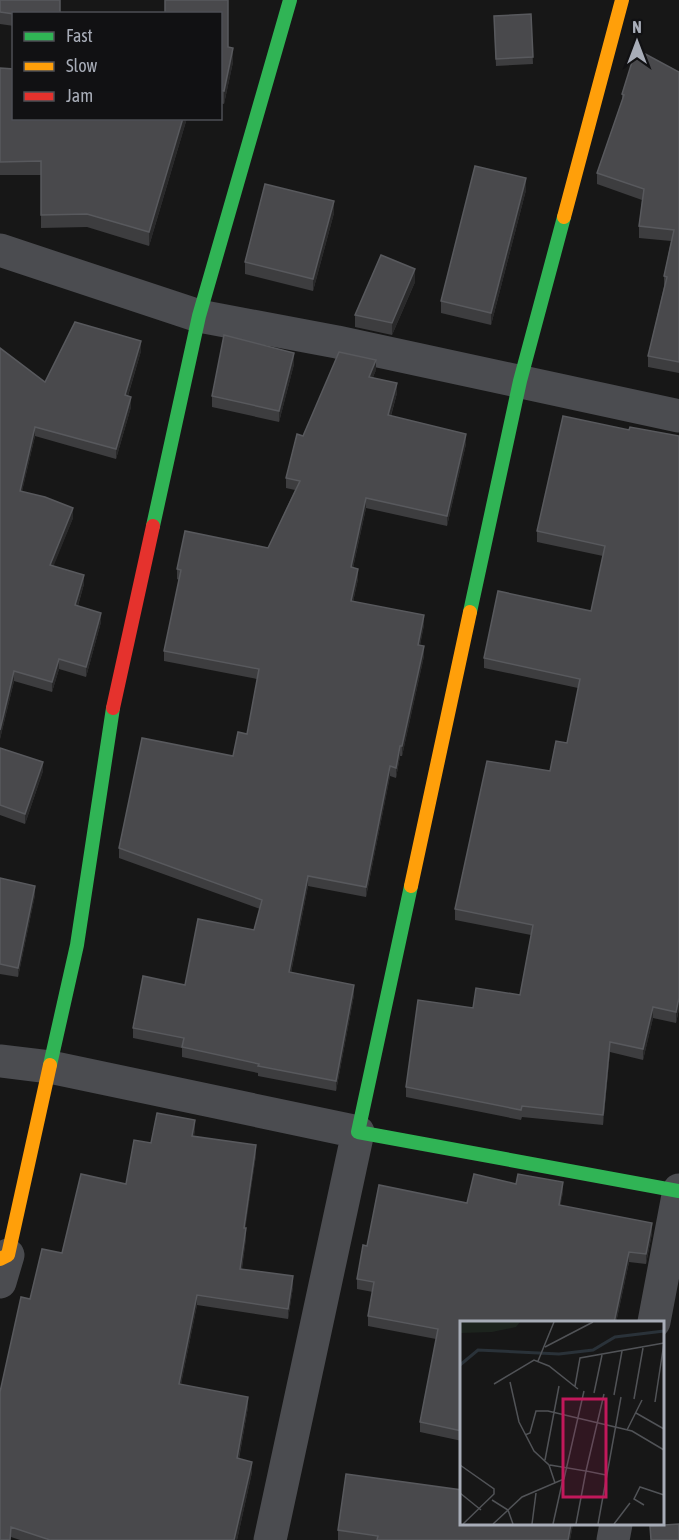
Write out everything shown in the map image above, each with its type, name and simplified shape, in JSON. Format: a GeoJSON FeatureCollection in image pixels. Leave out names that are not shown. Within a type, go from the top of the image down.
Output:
{"type":"FeatureCollection","features":[{"type":"Feature","properties":{"kind":"street"},"geometry":{"type":"LineString","coordinates":[[3,1266],[77,945],[115,696],[199,316],[290,0]]}},
{"type":"Feature","properties":{"kind":"street"},"geometry":{"type":"LineString","coordinates":[[270,1540],[520,381],[622,0]]}},
{"type":"Feature","properties":{"kind":"street"},"geometry":{"type":"LineString","coordinates":[[0,250],[199,316],[337,342],[679,416]]}},
{"type":"Feature","properties":{"kind":"street"},"geometry":{"type":"LineString","coordinates":[[0,1061],[50,1067],[358,1132],[679,1190],[654,1321]]}},
{"type":"Feature","properties":{"kind":"street"},"geometry":{"type":"LineString","coordinates":[[613,1540],[616,1525]]}},
{"type":"Feature","properties":{"kind":"building"},"geometry":{"type":"Polygon","coordinates":[[[0,0],[60,0],[60,12],[0,12],[0,0]]]}},
{"type":"Feature","properties":{"kind":"building"},"geometry":{"type":"Polygon","coordinates":[[[165,0],[228,0],[228,47],[233,48],[224,91],[222,90],[222,12],[165,12],[165,0]]]}},
{"type":"Feature","properties":{"kind":"building"},"geometry":{"type":"Polygon","coordinates":[[[531,14],[533,57],[496,59],[494,16],[531,14]]]}},
{"type":"Feature","properties":{"kind":"building"},"geometry":{"type":"Polygon","coordinates":[[[636,49],[679,72],[679,362],[648,356],[667,277],[664,276],[674,230],[639,226],[644,189],[597,173],[624,95],[622,94],[636,49]]]}},
{"type":"Feature","properties":{"kind":"building"},"geometry":{"type":"Polygon","coordinates":[[[0,68],[12,69],[12,120],[182,120],[149,232],[87,214],[41,215],[41,161],[0,162],[0,68]]]}},
{"type":"Feature","properties":{"kind":"building"},"geometry":{"type":"Polygon","coordinates":[[[475,166],[526,178],[491,313],[441,301],[475,166]]]}},
{"type":"Feature","properties":{"kind":"building"},"geometry":{"type":"Polygon","coordinates":[[[265,184],[334,201],[313,279],[245,262],[265,184]]]}},
{"type":"Feature","properties":{"kind":"building"},"geometry":{"type":"Polygon","coordinates":[[[381,255],[415,269],[392,323],[355,315],[381,255]]]}},
{"type":"Feature","properties":{"kind":"building"},"geometry":{"type":"Polygon","coordinates":[[[75,322],[141,341],[125,395],[131,397],[116,449],[35,427],[20,491],[45,497],[73,508],[50,565],[84,575],[75,605],[101,613],[86,667],[59,659],[52,682],[14,671],[0,730],[0,348],[45,382],[75,322]]]}},
{"type":"Feature","properties":{"kind":"building"},"geometry":{"type":"Polygon","coordinates":[[[224,335],[294,353],[279,411],[212,396],[224,335]]]}},
{"type":"Feature","properties":{"kind":"building"},"geometry":{"type":"Polygon","coordinates":[[[339,352],[376,360],[369,377],[397,383],[388,415],[466,434],[447,516],[366,498],[351,567],[358,569],[351,601],[424,615],[418,645],[424,646],[396,768],[390,766],[366,887],[308,876],[289,972],[354,985],[336,1081],[258,1066],[259,1064],[182,1047],[184,1038],[133,1028],[143,976],[185,985],[198,919],[254,930],[262,900],[119,848],[142,738],[233,756],[238,732],[247,734],[259,669],[164,651],[181,570],[177,569],[185,531],[268,548],[300,481],[286,478],[297,434],[303,436],[339,352]]]}},
{"type":"Feature","properties":{"kind":"building"},"geometry":{"type":"Polygon","coordinates":[[[563,416],[629,430],[630,427],[679,436],[679,998],[676,1012],[653,1007],[643,1049],[610,1042],[603,1115],[522,1106],[521,1110],[406,1087],[418,1000],[473,1008],[476,988],[520,995],[533,925],[455,909],[487,761],[550,771],[556,741],[567,743],[580,679],[484,658],[498,591],[591,611],[605,546],[537,531],[563,416]]]}},
{"type":"Feature","properties":{"kind":"building"},"geometry":{"type":"Polygon","coordinates":[[[0,748],[43,762],[25,814],[0,805],[0,748]]]}},
{"type":"Feature","properties":{"kind":"building"},"geometry":{"type":"Polygon","coordinates":[[[0,878],[35,886],[18,968],[0,964],[0,878]]]}},
{"type":"Feature","properties":{"kind":"building"},"geometry":{"type":"Polygon","coordinates":[[[157,1113],[195,1120],[192,1136],[256,1145],[240,1269],[293,1276],[288,1309],[197,1295],[179,1384],[248,1397],[237,1458],[252,1462],[234,1540],[50,1540],[11,1527],[10,1540],[0,1540],[0,1392],[21,1297],[30,1299],[42,1249],[62,1253],[81,1174],[126,1184],[134,1140],[151,1143],[157,1113]]]}},
{"type":"Feature","properties":{"kind":"building"},"geometry":{"type":"Polygon","coordinates":[[[474,1174],[516,1184],[518,1174],[563,1182],[559,1205],[652,1223],[646,1254],[629,1252],[614,1321],[460,1321],[460,1431],[420,1422],[438,1329],[368,1316],[374,1282],[357,1279],[363,1245],[367,1246],[379,1185],[467,1203],[474,1174]]]}},
{"type":"Feature","properties":{"kind":"building"},"geometry":{"type":"Polygon","coordinates":[[[346,1474],[460,1490],[460,1525],[571,1525],[568,1540],[377,1540],[378,1536],[338,1530],[346,1474]]]}},
{"type":"Feature","properties":{"kind":"building"},"geometry":{"type":"Polygon","coordinates":[[[679,1524],[679,1540],[651,1540],[650,1526],[679,1524]]]}},
{"type":"Feature","properties":{"kind":"traffic: fast"},"geometry":{"type":"LineString","coordinates":[[153,526],[199,316],[290,0]]}},
{"type":"Feature","properties":{"kind":"traffic: fast"},"geometry":{"type":"LineString","coordinates":[[470,612],[520,381],[564,217]]}},
{"type":"Feature","properties":{"kind":"traffic: fast"},"geometry":{"type":"LineString","coordinates":[[50,1065],[77,945],[113,708]]}},
{"type":"Feature","properties":{"kind":"traffic: fast"},"geometry":{"type":"LineString","coordinates":[[411,886],[358,1132],[679,1191]]}},
{"type":"Feature","properties":{"kind":"traffic: slow"},"geometry":{"type":"LineString","coordinates":[[564,217],[622,0]]}},
{"type":"Feature","properties":{"kind":"traffic: slow"},"geometry":{"type":"LineString","coordinates":[[411,886],[470,612]]}},
{"type":"Feature","properties":{"kind":"traffic: slow"},"geometry":{"type":"LineString","coordinates":[[0,1259],[8,1255],[50,1065]]}},
{"type":"Feature","properties":{"kind":"traffic: jam"},"geometry":{"type":"LineString","coordinates":[[113,708],[153,526]]}}]}
